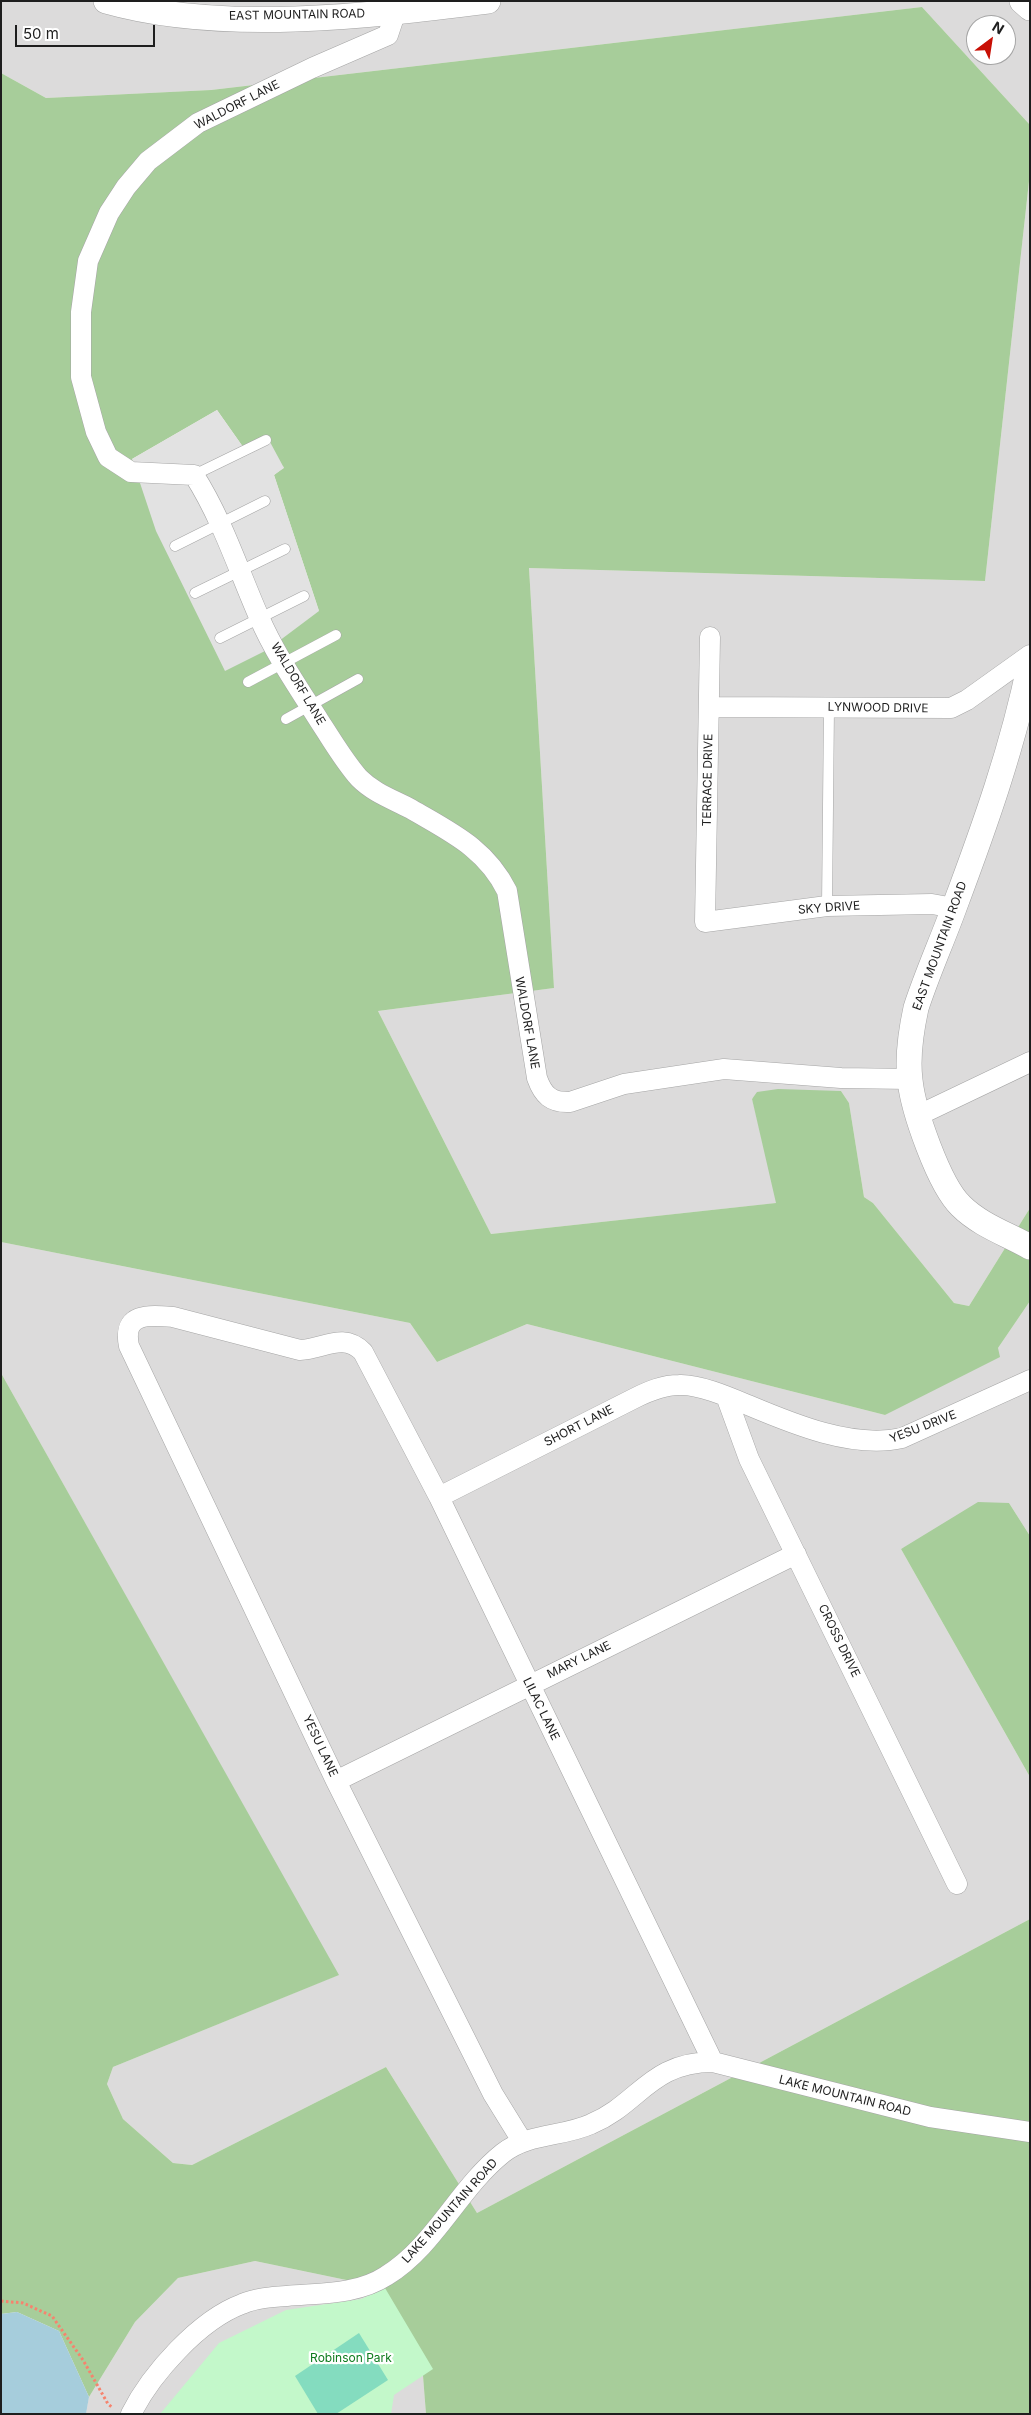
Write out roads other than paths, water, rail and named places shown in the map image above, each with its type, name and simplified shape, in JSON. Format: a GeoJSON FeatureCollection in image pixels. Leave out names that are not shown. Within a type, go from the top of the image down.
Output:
{"type":"FeatureCollection","features":[{"type":"Feature","properties":{"kind":"street","name":"EAST MOUNTAIN ROAD"},"geometry":{"type":"LineString","coordinates":[[106,1],[175,15],[250,18],[336,17],[488,1]]}},
{"type":"Feature","properties":{"kind":"street"},"geometry":{"type":"LineString","coordinates":[[1022,1],[1030,8]]}},
{"type":"Feature","properties":{"kind":"street","name":"WALDORF LANE"},"geometry":{"type":"LineString","coordinates":[[396,11],[388,35],[198,123],[148,161],[126,187],[109,212],[88,261],[81,312],[80,377],[96,432],[108,457],[131,472],[194,475],[209,498],[259,618],[282,664],[360,778],[374,791],[468,843],[484,856],[500,877],[506,891],[537,1078],[541,1090],[548,1097],[561,1102],[570,1102],[624,1084],[724,1069],[841,1078],[910,1079]]}},
{"type":"Feature","properties":{"kind":"street","name":"TERRACE DRIVE"},"geometry":{"type":"LineString","coordinates":[[705,922],[710,637]]}},
{"type":"Feature","properties":{"kind":"street","name":"LYNWOOD DRIVE"},"geometry":{"type":"LineString","coordinates":[[710,707],[951,708],[967,700],[1030,655]]}},
{"type":"Feature","properties":{"kind":"street","name":"EAST MOUNTAIN ROAD"},"geometry":{"type":"LineString","coordinates":[[1030,663],[1023,728],[916,1008],[910,1041],[910,1079],[919,1114],[935,1162],[954,1198],[968,1213],[1030,1247]]}},
{"type":"Feature","properties":{"kind":"street","name":"SKY DRIVE"},"geometry":{"type":"LineString","coordinates":[[705,922],[827,906],[932,904],[954,908]]}},
{"type":"Feature","properties":{"kind":"street"},"geometry":{"type":"LineString","coordinates":[[919,1114],[1030,1062]]}},
{"type":"Feature","properties":{"kind":"street","name":"YESU LANE"},"geometry":{"type":"LineString","coordinates":[[366,1358],[356,1346],[346,1342],[332,1342],[315,1348],[300,1350],[173,1317],[144,1316],[133,1322],[128,1331],[130,1346],[336,1781],[493,2094],[522,2141]]}},
{"type":"Feature","properties":{"kind":"street","name":"LILAC LANE"},"geometry":{"type":"LineString","coordinates":[[366,1358],[438,1497],[713,2062]]}},
{"type":"Feature","properties":{"kind":"street","name":"YESU DRIVE"},"geometry":{"type":"LineString","coordinates":[[726,1396],[776,1417],[839,1436],[884,1442],[902,1438],[1030,1380]]}},
{"type":"Feature","properties":{"kind":"street","name":"SHORT LANE"},"geometry":{"type":"LineString","coordinates":[[438,1497],[656,1389],[681,1385],[726,1396]]}},
{"type":"Feature","properties":{"kind":"street","name":"CROSS DRIVE"},"geometry":{"type":"LineString","coordinates":[[726,1396],[749,1459],[957,1884]]}},
{"type":"Feature","properties":{"kind":"street","name":"MARY LANE"},"geometry":{"type":"LineString","coordinates":[[336,1781],[529,1684],[796,1554]]}},
{"type":"Feature","properties":{"kind":"street","name":"LAKE MOUNTAIN ROAD"},"geometry":{"type":"LineString","coordinates":[[123,2411],[177,2352],[204,2327],[230,2309],[256,2299],[358,2288],[386,2277],[403,2264],[442,2223],[490,2165],[522,2141],[591,2125],[614,2111],[641,2088],[663,2073],[692,2062],[713,2062],[930,2117],[1030,2132]]}},
{"type":"Feature","properties":{"kind":"lane"},"geometry":{"type":"LineString","coordinates":[[194,475],[266,440]]}},
{"type":"Feature","properties":{"kind":"lane"},"geometry":{"type":"LineString","coordinates":[[176,546],[265,500]]}},
{"type":"Feature","properties":{"kind":"lane"},"geometry":{"type":"LineString","coordinates":[[195,592],[285,549]]}},
{"type":"Feature","properties":{"kind":"lane"},"geometry":{"type":"LineString","coordinates":[[220,638],[304,596]]}},
{"type":"Feature","properties":{"kind":"lane"},"geometry":{"type":"LineString","coordinates":[[248,682],[336,635]]}},
{"type":"Feature","properties":{"kind":"lane"},"geometry":{"type":"LineString","coordinates":[[286,719],[358,679]]}},
{"type":"Feature","properties":{"kind":"lane"},"geometry":{"type":"LineString","coordinates":[[827,906],[829,707]]}},
{"type":"Feature","properties":{"kind":"water"},"geometry":{"type":"Polygon","coordinates":[[[17,2312],[59,2331],[89,2397],[86,2414],[1,2414],[1,2314],[17,2312]]]}},
{"type":"Feature","properties":{"kind":"park label","name":"Robinson Park"},"geometry":{"type":"Point","coordinates":[351,2358]}}]}
